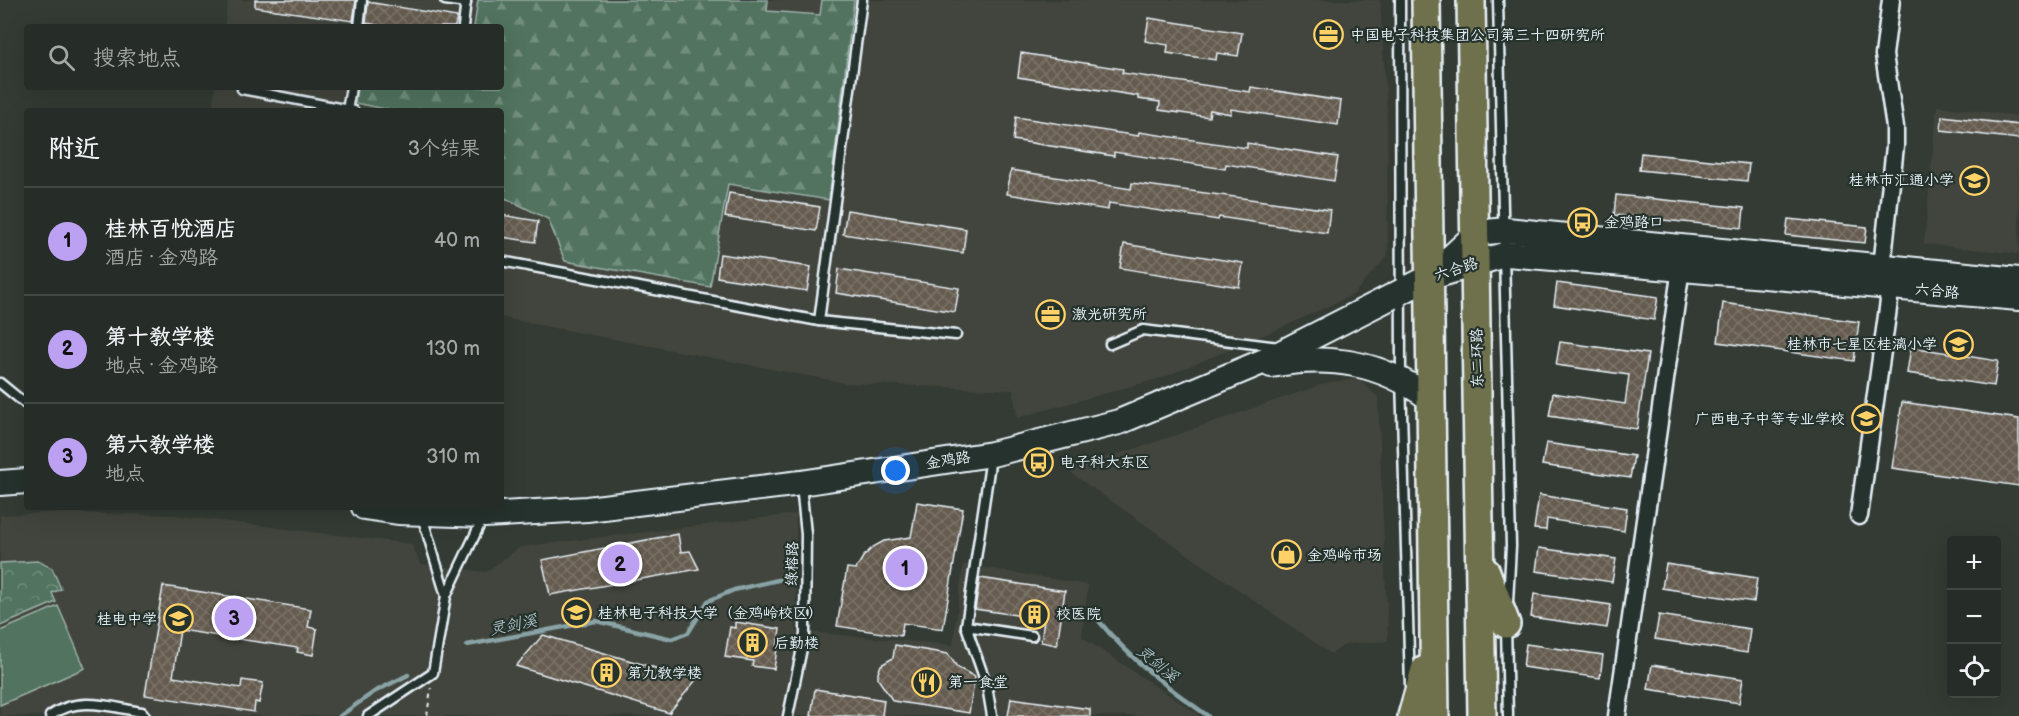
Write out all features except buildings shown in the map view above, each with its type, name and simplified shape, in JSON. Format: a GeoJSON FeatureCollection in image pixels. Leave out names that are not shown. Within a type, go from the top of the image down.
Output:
{"type":"FeatureCollection","features":[{"type":"Feature","properties":{"kind":"main road"},"geometry":{"type":"LineString","coordinates":[[1426,0],[1434,716]]}},
{"type":"Feature","properties":{"kind":"main road","name":"东二环路"},"geometry":{"type":"LineString","coordinates":[[1471,0],[1477,233],[1482,716]]}},
{"type":"Feature","properties":{"kind":"main road","name":"六合路"},"geometry":{"type":"LineString","coordinates":[[1428,278],[1477,233],[1506,242],[1681,268],[2019,280]]}},
{"type":"Feature","properties":{"kind":"main road","name":"六合路"},"geometry":{"type":"LineString","coordinates":[[1428,278],[1476,262],[1506,242],[1884,276],[2019,298]]}},
{"type":"Feature","properties":{"kind":"main road","name":"金鸡路"},"geometry":{"type":"LineString","coordinates":[[392,510],[485,515],[587,509],[801,483],[992,453],[1119,422],[1245,370],[1428,278]]}},
{"type":"Feature","properties":{"kind":"main road"},"geometry":{"type":"LineString","coordinates":[[1245,370],[1281,363],[1335,362],[1370,367],[1401,378],[1429,398]]}},
{"type":"Feature","properties":{"kind":"main road"},"geometry":{"type":"LineString","coordinates":[[0,483],[24,481]]}},
{"type":"Feature","properties":{"kind":"main road"},"geometry":{"type":"LineString","coordinates":[[1479,555],[1506,624]]}},
{"type":"Feature","properties":{"kind":"main road"},"geometry":{"type":"LineString","coordinates":[[1411,716],[1433,643]]}},
{"type":"Feature","properties":{"kind":"street"},"geometry":{"type":"LineString","coordinates":[[1859,516],[1889,301],[1884,276],[1895,127],[1884,55],[1891,0]]}},
{"type":"Feature","properties":{"kind":"street"},"geometry":{"type":"LineString","coordinates":[[1617,716],[1681,268]]}},
{"type":"Feature","properties":{"kind":"lane"},"geometry":{"type":"LineString","coordinates":[[358,24],[362,0]]}},
{"type":"Feature","properties":{"kind":"lane"},"geometry":{"type":"LineString","coordinates":[[446,0],[466,2],[463,24]]}},
{"type":"Feature","properties":{"kind":"lane"},"geometry":{"type":"LineString","coordinates":[[819,321],[862,0]]}},
{"type":"Feature","properties":{"kind":"lane"},"geometry":{"type":"LineString","coordinates":[[1400,0],[1401,378],[1411,716]]}},
{"type":"Feature","properties":{"kind":"lane"},"geometry":{"type":"LineString","coordinates":[[1498,0],[1506,242],[1511,546],[1506,624],[1508,716]]}},
{"type":"Feature","properties":{"kind":"lane"},"geometry":{"type":"LineString","coordinates":[[247,90],[335,108]]}},
{"type":"Feature","properties":{"kind":"lane"},"geometry":{"type":"LineString","coordinates":[[350,108],[351,90]]}},
{"type":"Feature","properties":{"kind":"lane"},"geometry":{"type":"LineString","coordinates":[[504,262],[819,321],[956,335]]}},
{"type":"Feature","properties":{"kind":"lane"},"geometry":{"type":"LineString","coordinates":[[1110,344],[1143,330],[1291,348]]}},
{"type":"Feature","properties":{"kind":"lane"},"geometry":{"type":"LineString","coordinates":[[0,383],[24,403]]}},
{"type":"Feature","properties":{"kind":"lane"},"geometry":{"type":"LineString","coordinates":[[992,453],[966,626],[987,686],[992,716]]}},
{"type":"Feature","properties":{"kind":"lane","name":"绿榕路"},"geometry":{"type":"LineString","coordinates":[[788,716],[805,634],[806,534],[801,483]]}},
{"type":"Feature","properties":{"kind":"lane"},"geometry":{"type":"LineString","coordinates":[[421,513],[446,596]]}},
{"type":"Feature","properties":{"kind":"lane"},"geometry":{"type":"LineString","coordinates":[[368,716],[433,673],[446,596],[485,515]]}},
{"type":"Feature","properties":{"kind":"lane"},"geometry":{"type":"LineString","coordinates":[[966,626],[1032,636]]}},
{"type":"Feature","properties":{"kind":"lane"},"geometry":{"type":"LineString","coordinates":[[50,716],[68,705],[86,702],[142,712],[145,716]]}},
{"type":"Feature","properties":{"kind":"path"},"geometry":{"type":"LineString","coordinates":[[427,716],[433,673]]}},
{"type":"Feature","properties":{"kind":"shaded area","name":"中国电子科技集团公司第三十四研究所"},"geometry":{"type":"Polygon","coordinates":[[[228,0],[1380,0],[1387,113],[1388,255],[1354,294],[1281,328],[1164,377],[1017,418],[1013,390],[845,383],[518,321],[504,318],[504,108],[212,108],[215,90],[504,90],[504,24],[224,24],[228,0]]]}},
{"type":"Feature","properties":{"kind":"shaded area","name":"桂林市汇通小学"},"geometry":{"type":"Polygon","coordinates":[[[1937,106],[2019,116],[2019,254],[1924,244],[1937,106]]]}},
{"type":"Feature","properties":{"kind":"shaded area","name":"金鸡岭市场"},"geometry":{"type":"Polygon","coordinates":[[[1358,379],[1378,397],[1388,641],[1346,644],[1331,654],[1065,469],[1141,447],[1329,382],[1358,379]]]}},
{"type":"Feature","properties":{"kind":"shaded area","name":"桂林电子科技大学（金鸡岭校区）"},"geometry":{"type":"Polygon","coordinates":[[[46,513],[174,515],[411,544],[421,564],[486,572],[520,547],[796,514],[796,631],[953,645],[963,564],[1088,585],[1082,637],[1200,716],[0,716],[0,515],[46,513]]]}},
{"type":"Feature","properties":{"kind":"green space"},"geometry":{"type":"Polygon","coordinates":[[[478,0],[768,0],[767,11],[820,15],[822,0],[854,0],[829,200],[728,184],[710,287],[565,261],[548,219],[504,197],[504,108],[380,108],[355,103],[357,90],[504,90],[504,24],[474,24],[478,0]]]}},
{"type":"Feature","properties":{"kind":"green space"},"geometry":{"type":"Polygon","coordinates":[[[38,561],[52,568],[61,589],[52,593],[56,602],[0,626],[0,563],[38,561]]]}},
{"type":"Feature","properties":{"kind":"green space"},"geometry":{"type":"Polygon","coordinates":[[[58,606],[85,668],[0,705],[0,631],[58,606]]]}},
{"type":"Feature","properties":{"kind":"waterway","name":"灵剑溪"},"geometry":{"type":"LineString","coordinates":[[467,645],[596,621],[672,639],[688,633],[708,601],[734,590],[791,577]]}},
{"type":"Feature","properties":{"kind":"waterway","name":"灵剑溪"},"geometry":{"type":"LineString","coordinates":[[1099,621],[1150,672],[1208,716]]}},
{"type":"Feature","properties":{"kind":"waterway","name":"灵剑溪"},"geometry":{"type":"LineString","coordinates":[[340,716],[374,692],[408,675]]}},
{"type":"Feature","properties":{"kind":"place","name":"中国电子科技集团公司第三十四研究所"},"geometry":{"type":"Point","coordinates":[1329,35]}},
{"type":"Feature","properties":{"kind":"place","name":"桂林市汇通小学"},"geometry":{"type":"Point","coordinates":[1975,180]}},
{"type":"Feature","properties":{"kind":"place","name":"金鸡路口"},"geometry":{"type":"Point","coordinates":[1583,222]}},
{"type":"Feature","properties":{"kind":"place","name":"激光研究所"},"geometry":{"type":"Point","coordinates":[1051,314]}},
{"type":"Feature","properties":{"kind":"place","name":"桂林市七星区桂漓小学"},"geometry":{"type":"Point","coordinates":[1958,344]}},
{"type":"Feature","properties":{"kind":"place","name":"广西电子中等专业学校"},"geometry":{"type":"Point","coordinates":[1866,419]}},
{"type":"Feature","properties":{"kind":"place","name":"电子科大东区"},"geometry":{"type":"Point","coordinates":[1039,462]}},
{"type":"Feature","properties":{"kind":"place","name":"金鸡岭市场"},"geometry":{"type":"Point","coordinates":[1286,555]}},
{"type":"Feature","properties":{"kind":"place","name":"第十教学楼"},"geometry":{"type":"Point","coordinates":[620,564]}},
{"type":"Feature","properties":{"kind":"place","name":"桂林百悦酒店"},"geometry":{"type":"Point","coordinates":[905,568]}},
{"type":"Feature","properties":{"kind":"place","name":"桂林电子科技大学（金鸡岭校区）"},"geometry":{"type":"Point","coordinates":[577,613]}},
{"type":"Feature","properties":{"kind":"place","name":"校医院"},"geometry":{"type":"Point","coordinates":[1035,614]}},
{"type":"Feature","properties":{"kind":"place","name":"第六教学楼"},"geometry":{"type":"Point","coordinates":[234,618]}},
{"type":"Feature","properties":{"kind":"place","name":"桂电中学"},"geometry":{"type":"Point","coordinates":[178,619]}},
{"type":"Feature","properties":{"kind":"place","name":"后勤楼"},"geometry":{"type":"Point","coordinates":[753,643]}},
{"type":"Feature","properties":{"kind":"place","name":"第九教学楼"},"geometry":{"type":"Point","coordinates":[606,673]}},
{"type":"Feature","properties":{"kind":"place","name":"第一食堂"},"geometry":{"type":"Point","coordinates":[927,682]}}]}
